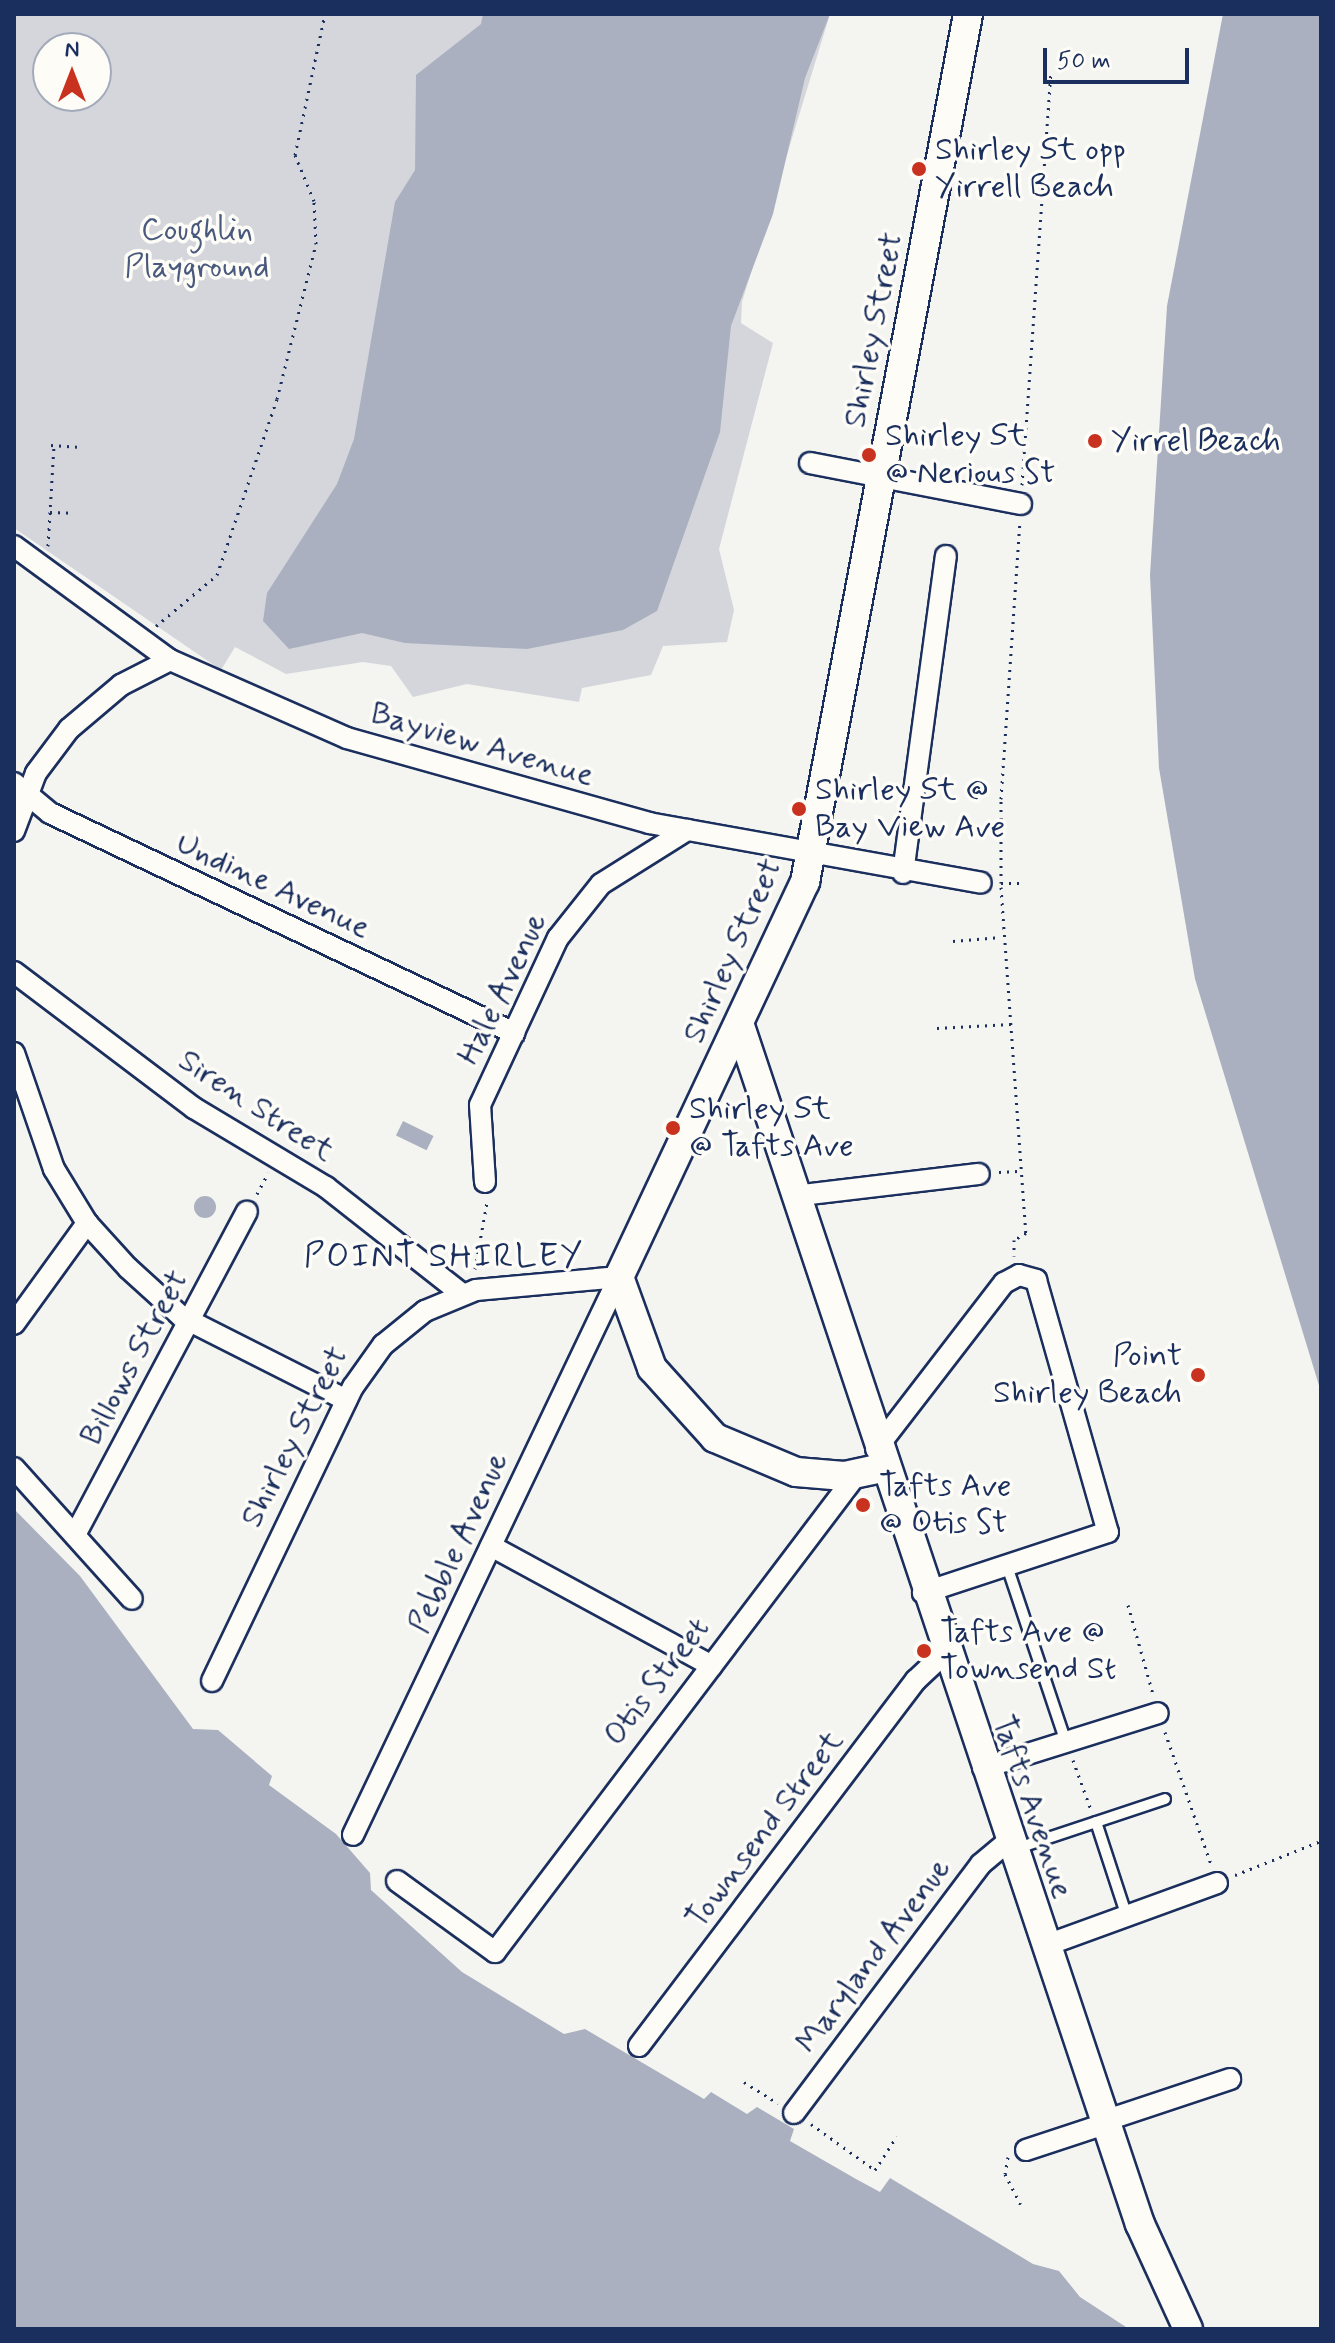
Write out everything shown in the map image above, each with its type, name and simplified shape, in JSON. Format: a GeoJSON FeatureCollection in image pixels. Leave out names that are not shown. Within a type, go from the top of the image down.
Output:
{"type":"FeatureCollection","features":[{"type":"Feature","properties":{"kind":"main road","name":"Shirley Street"},"geometry":{"type":"LineString","coordinates":[[619,1277],[801,895],[968,14]]}},
{"type":"Feature","properties":{"kind":"main road","name":"Tafts Avenue"},"geometry":{"type":"LineString","coordinates":[[740,1026],[794,1196],[871,1464],[923,1593],[1155,2265],[1188,2329]]}},
{"type":"Feature","properties":{"kind":"main road"},"geometry":{"type":"LineString","coordinates":[[619,1277],[645,1355],[703,1429],[769,1465],[871,1464]]}},
{"type":"Feature","properties":{"kind":"street"},"geometry":{"type":"LineString","coordinates":[[810,463],[881,476],[1020,513]]}},
{"type":"Feature","properties":{"kind":"street","name":"Bayview Avenue"},"geometry":{"type":"LineString","coordinates":[[14,546],[170,660],[382,750],[687,830],[903,873],[991,883]]}},
{"type":"Feature","properties":{"kind":"street"},"geometry":{"type":"LineString","coordinates":[[903,873],[946,556]]}},
{"type":"Feature","properties":{"kind":"street"},"geometry":{"type":"LineString","coordinates":[[14,831],[20,788],[89,709],[170,660]]}},
{"type":"Feature","properties":{"kind":"street","name":"Undine Avenue"},"geometry":{"type":"LineString","coordinates":[[20,788],[50,813],[514,1033]]}},
{"type":"Feature","properties":{"kind":"street","name":"Hale Avenue"},"geometry":{"type":"LineString","coordinates":[[485,1182],[478,1112],[514,1033],[581,904],[687,830]]}},
{"type":"Feature","properties":{"kind":"street","name":"Siren Street"},"geometry":{"type":"LineString","coordinates":[[14,972],[194,1108],[326,1187],[462,1294]]}},
{"type":"Feature","properties":{"kind":"street"},"geometry":{"type":"LineString","coordinates":[[14,1053],[36,1130],[87,1223],[189,1321],[346,1400]]}},
{"type":"Feature","properties":{"kind":"street"},"geometry":{"type":"LineString","coordinates":[[794,1196],[979,1174]]}},
{"type":"Feature","properties":{"kind":"street","name":"Billows Street"},"geometry":{"type":"LineString","coordinates":[[76,1533],[247,1212]]}},
{"type":"Feature","properties":{"kind":"street"},"geometry":{"type":"LineString","coordinates":[[14,1324],[87,1223]]}},
{"type":"Feature","properties":{"kind":"street","name":"Otis Street"},"geometry":{"type":"LineString","coordinates":[[397,1881],[495,1952],[1014,1276],[1030,1277],[1044,1291],[1108,1532],[1007,1566]]}},
{"type":"Feature","properties":{"kind":"street","name":"Shirley Street"},"geometry":{"type":"LineString","coordinates":[[212,1681],[346,1400],[398,1331],[462,1294],[619,1277]]}},
{"type":"Feature","properties":{"kind":"street","name":"Pebble Avenue"},"geometry":{"type":"LineString","coordinates":[[353,1835],[619,1277]]}},
{"type":"Feature","properties":{"kind":"street"},"geometry":{"type":"LineString","coordinates":[[14,1468],[76,1533],[132,1599]]}},
{"type":"Feature","properties":{"kind":"street"},"geometry":{"type":"LineString","coordinates":[[491,1546],[712,1666]]}},
{"type":"Feature","properties":{"kind":"street"},"geometry":{"type":"LineString","coordinates":[[923,1593],[1007,1566]]}},
{"type":"Feature","properties":{"kind":"street","name":"Townsend Street"},"geometry":{"type":"LineString","coordinates":[[639,2046],[916,1680],[944,1654]]}},
{"type":"Feature","properties":{"kind":"street"},"geometry":{"type":"LineString","coordinates":[[983,1768],[1158,1713]]}},
{"type":"Feature","properties":{"kind":"street","name":"Maryland Avenue"},"geometry":{"type":"LineString","coordinates":[[794,2113],[981,1864],[1010,1846]]}},
{"type":"Feature","properties":{"kind":"street"},"geometry":{"type":"LineString","coordinates":[[1044,1946],[1217,1883]]}},
{"type":"Feature","properties":{"kind":"street"},"geometry":{"type":"LineString","coordinates":[[1026,2150],[1230,2079]]}},
{"type":"Feature","properties":{"kind":"lane"},"geometry":{"type":"LineString","coordinates":[[1007,1566],[1066,1742]]}},
{"type":"Feature","properties":{"kind":"lane"},"geometry":{"type":"LineString","coordinates":[[1010,1846],[1165,1799]]}},
{"type":"Feature","properties":{"kind":"lane"},"geometry":{"type":"LineString","coordinates":[[1096,1822],[1127,1917]]}},
{"type":"Feature","properties":{"kind":"path"},"geometry":{"type":"LineString","coordinates":[[144,643],[217,575],[277,399],[316,244],[314,201],[295,155],[325,14]]}},
{"type":"Feature","properties":{"kind":"path"},"geometry":{"type":"LineString","coordinates":[[1014,1240],[1026,1233],[1003,937],[991,883],[1051,71]]}},
{"type":"Feature","properties":{"kind":"path"},"geometry":{"type":"LineString","coordinates":[[46,570],[52,445],[77,447]]}},
{"type":"Feature","properties":{"kind":"path"},"geometry":{"type":"LineString","coordinates":[[50,512],[73,513]]}},
{"type":"Feature","properties":{"kind":"path"},"geometry":{"type":"LineString","coordinates":[[991,883],[1019,883]]}},
{"type":"Feature","properties":{"kind":"path"},"geometry":{"type":"LineString","coordinates":[[953,941],[1003,937]]}},
{"type":"Feature","properties":{"kind":"path"},"geometry":{"type":"LineString","coordinates":[[937,1028],[1011,1024]]}},
{"type":"Feature","properties":{"kind":"path"},"geometry":{"type":"LineString","coordinates":[[475,1268],[485,1182]]}},
{"type":"Feature","properties":{"kind":"path"},"geometry":{"type":"LineString","coordinates":[[1128,1605],[1158,1713],[1217,1883],[1321,1841]]}},
{"type":"Feature","properties":{"kind":"path"},"geometry":{"type":"LineString","coordinates":[[1066,1742],[1096,1822]]}},
{"type":"Feature","properties":{"kind":"path"},"geometry":{"type":"LineString","coordinates":[[744,2082],[875,2170],[897,2136]]}},
{"type":"Feature","properties":{"kind":"path"},"geometry":{"type":"LineString","coordinates":[[1020,2204],[1004,2165],[1026,2150]]}},
{"type":"Feature","properties":{"kind":"green space","name":"Coughlin Playground"},"geometry":{"type":"Polygon","coordinates":[[[14,14],[830,14],[742,302],[741,323],[773,343],[719,549],[734,610],[727,642],[663,646],[651,675],[582,688],[579,702],[467,684],[413,697],[391,666],[363,662],[286,674],[235,647],[221,670],[14,528],[14,14]]]}},
{"type":"Feature","properties":{"kind":"water"},"geometry":{"type":"Polygon","coordinates":[[[483,14],[830,14],[805,78],[773,214],[731,326],[720,432],[657,611],[623,630],[527,649],[405,643],[362,633],[289,649],[263,621],[267,593],[337,484],[354,439],[395,202],[415,170],[416,75],[481,24],[483,14]]]}},
{"type":"Feature","properties":{"kind":"water"},"geometry":{"type":"Polygon","coordinates":[[[1223,14],[1321,14],[1321,1392],[1195,979],[1159,768],[1150,575],[1167,306],[1223,14]]]}},
{"type":"Feature","properties":{"kind":"water"},"geometry":{"type":"Polygon","coordinates":[[[403,1121],[434,1136],[427,1150],[396,1135],[403,1121]]]}},
{"type":"Feature","properties":{"kind":"water"},"geometry":{"type":"Polygon","coordinates":[[[205,1196],[213,1199],[216,1207],[213,1215],[205,1218],[197,1215],[194,1207],[197,1199],[205,1196]]]}},
{"type":"Feature","properties":{"kind":"water"},"geometry":{"type":"Polygon","coordinates":[[[14,1509],[80,1576],[193,1729],[218,1730],[272,1776],[269,1785],[336,1834],[370,1873],[371,1890],[462,1972],[564,2034],[585,2029],[704,2099],[711,2092],[747,2114],[757,2107],[794,2129],[790,2141],[880,2192],[890,2178],[1033,2264],[1059,2271],[1080,2297],[1129,2329],[14,2329],[14,1509]]]}},
{"type":"Feature","properties":{"kind":"place","name":"Shirley St opp Yirrell Beach"},"geometry":{"type":"Point","coordinates":[919,169]}},
{"type":"Feature","properties":{"kind":"place","name":"Yirrel Beach"},"geometry":{"type":"Point","coordinates":[1095,441]}},
{"type":"Feature","properties":{"kind":"place","name":"Shirley St @ Nerious St"},"geometry":{"type":"Point","coordinates":[869,455]}},
{"type":"Feature","properties":{"kind":"place","name":"Shirley St @ Bay View Ave"},"geometry":{"type":"Point","coordinates":[799,809]}},
{"type":"Feature","properties":{"kind":"place","name":"Shirley St @ Tafts Ave"},"geometry":{"type":"Point","coordinates":[673,1128]}},
{"type":"Feature","properties":{"kind":"place","name":"Point Shirley Beach"},"geometry":{"type":"Point","coordinates":[1198,1375]}},
{"type":"Feature","properties":{"kind":"place","name":"Tafts Ave @ Otis St"},"geometry":{"type":"Point","coordinates":[863,1505]}},
{"type":"Feature","properties":{"kind":"place","name":"Tafts Ave @ Townsend St"},"geometry":{"type":"Point","coordinates":[924,1651]}},
{"type":"Feature","properties":{"kind":"district","name":"POINT SHIRLEY"},"geometry":{"type":"Point","coordinates":[444,1257]}}]}
